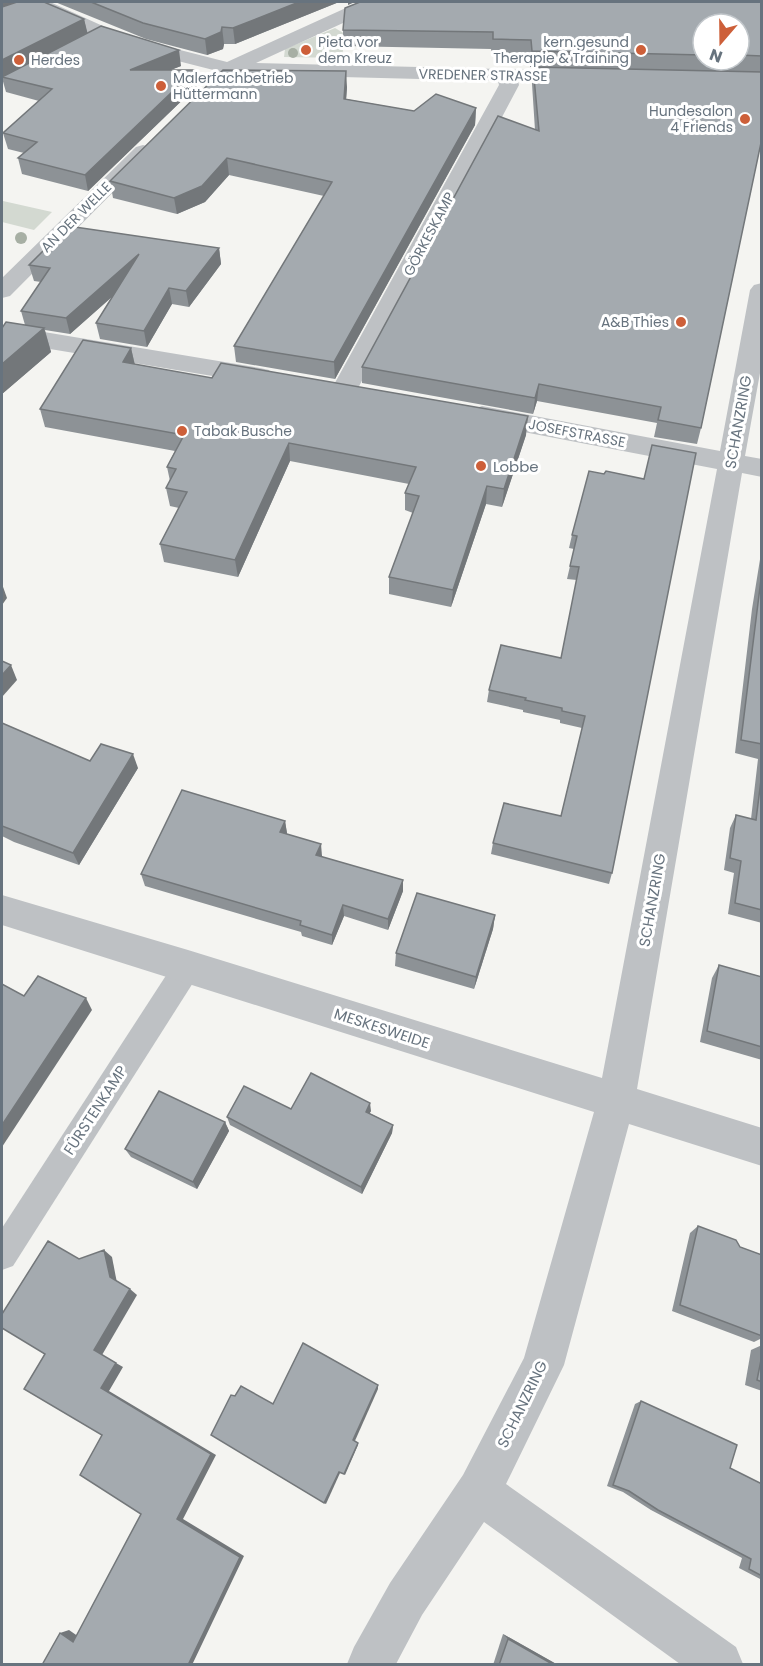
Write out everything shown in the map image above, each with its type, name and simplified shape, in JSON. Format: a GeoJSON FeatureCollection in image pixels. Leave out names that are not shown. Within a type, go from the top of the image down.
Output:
{"type":"FeatureCollection","features":[{"type":"Feature","properties":{"kind":"street"},"geometry":{"type":"LineString","coordinates":[[208,87],[229,68],[373,2]]}},
{"type":"Feature","properties":{"kind":"street","name":"VREDENER STRASSE"},"geometry":{"type":"LineString","coordinates":[[32,5],[97,37],[229,68],[599,78]]}},
{"type":"Feature","properties":{"kind":"street","name":"GÖRKESKAMP"},"geometry":{"type":"LineString","coordinates":[[344,390],[509,85],[506,76]]}},
{"type":"Feature","properties":{"kind":"street","name":"AN DER WELLE"},"geometry":{"type":"LineString","coordinates":[[2,291],[159,135]]}},
{"type":"Feature","properties":{"kind":"street","name":"SCHANZRING"},"geometry":{"type":"LineString","coordinates":[[371,1665],[406,1599],[479,1491],[543,1365],[616,1103],[762,291]]}},
{"type":"Feature","properties":{"kind":"street"},"geometry":{"type":"LineString","coordinates":[[2,333],[285,381]]}},
{"type":"Feature","properties":{"kind":"street","name":"JOSEFSTRASSE"},"geometry":{"type":"LineString","coordinates":[[455,410],[762,468]]}},
{"type":"Feature","properties":{"kind":"street","name":"MESKESWEIDE"},"geometry":{"type":"LineString","coordinates":[[2,910],[188,966],[762,1148]]}},
{"type":"Feature","properties":{"kind":"street"},"geometry":{"type":"LineString","coordinates":[[479,1491],[719,1665]]}},
{"type":"Feature","properties":{"kind":"lane","name":"FÜRSTENKAMP"},"geometry":{"type":"LineString","coordinates":[[2,1255],[188,966]]}},
{"type":"Feature","properties":{"kind":"shaded area"},"geometry":{"type":"Polygon","coordinates":[[[335,28],[345,34],[342,58],[284,57],[285,49],[335,28]]]}},
{"type":"Feature","properties":{"kind":"shaded area"},"geometry":{"type":"Polygon","coordinates":[[[3,201],[52,212],[34,230],[2,222],[3,201]]]}},
{"type":"Feature","properties":{"kind":"building"},"geometry":{"type":"Polygon","coordinates":[[[17,2],[44,2],[84,19],[2,60],[2,7],[17,2]]]}},
{"type":"Feature","properties":{"kind":"building"},"geometry":{"type":"Polygon","coordinates":[[[91,2],[299,2],[233,28],[222,27],[221,32],[205,39],[143,23],[91,2]]]}},
{"type":"Feature","properties":{"kind":"building"},"geometry":{"type":"Polygon","coordinates":[[[360,2],[762,2],[762,56],[751,56],[751,12],[691,12],[691,55],[532,51],[531,40],[493,39],[493,32],[343,30],[345,8],[360,2]]]}},
{"type":"Feature","properties":{"kind":"building"},"geometry":{"type":"Polygon","coordinates":[[[101,26],[179,50],[130,70],[195,70],[85,175],[18,158],[37,142],[3,133],[52,89],[2,77],[101,26]]]}},
{"type":"Feature","properties":{"kind":"building"},"geometry":{"type":"Polygon","coordinates":[[[533,67],[762,72],[762,138],[701,428],[658,420],[661,407],[539,384],[535,398],[362,367],[498,116],[539,131],[533,67]]]}},
{"type":"Feature","properties":{"kind":"building"},"geometry":{"type":"Polygon","coordinates":[[[223,70],[346,71],[344,99],[414,111],[436,94],[476,108],[334,362],[234,346],[332,182],[227,158],[202,186],[174,198],[110,181],[223,70]]]}},
{"type":"Feature","properties":{"kind":"building"},"geometry":{"type":"Polygon","coordinates":[[[68,226],[219,248],[186,291],[169,288],[144,331],[96,323],[139,254],[66,318],[21,311],[50,268],[29,265],[68,226]]]}},
{"type":"Feature","properties":{"kind":"building"},"geometry":{"type":"Polygon","coordinates":[[[6,322],[44,328],[2,364],[2,328],[6,322]]]}},
{"type":"Feature","properties":{"kind":"building"},"geometry":{"type":"Polygon","coordinates":[[[83,340],[131,348],[123,362],[212,378],[221,363],[528,416],[504,489],[487,486],[453,590],[389,577],[419,496],[405,493],[416,467],[289,443],[235,560],[160,544],[187,492],[166,488],[176,469],[167,467],[184,435],[40,409],[83,340]]]}},
{"type":"Feature","properties":{"kind":"building"},"geometry":{"type":"Polygon","coordinates":[[[652,445],[696,453],[612,873],[493,843],[504,803],[561,816],[585,716],[562,711],[562,708],[525,700],[526,698],[489,690],[501,645],[561,658],[579,567],[570,566],[577,536],[572,535],[589,471],[604,474],[606,471],[644,479],[652,445]]]}},
{"type":"Feature","properties":{"kind":"building"},"geometry":{"type":"Polygon","coordinates":[[[762,571],[762,744],[741,740],[762,571]]]}},
{"type":"Feature","properties":{"kind":"building"},"geometry":{"type":"Polygon","coordinates":[[[2,661],[11,665],[2,675],[2,661]]]}},
{"type":"Feature","properties":{"kind":"building"},"geometry":{"type":"Polygon","coordinates":[[[2,723],[90,761],[101,744],[133,754],[73,853],[2,826],[2,723]]]}},
{"type":"Feature","properties":{"kind":"building"},"geometry":{"type":"Polygon","coordinates":[[[762,772],[762,910],[735,903],[741,861],[730,858],[736,815],[756,820],[762,772]]]}},
{"type":"Feature","properties":{"kind":"building"},"geometry":{"type":"Polygon","coordinates":[[[182,790],[285,821],[280,832],[321,844],[316,855],[403,880],[388,919],[343,905],[332,935],[300,925],[301,921],[141,874],[182,790]]]}},
{"type":"Feature","properties":{"kind":"building"},"geometry":{"type":"Polygon","coordinates":[[[417,893],[495,915],[476,977],[396,953],[417,893]]]}},
{"type":"Feature","properties":{"kind":"building"},"geometry":{"type":"Polygon","coordinates":[[[719,965],[762,977],[762,1047],[707,1031],[719,965]]]}},
{"type":"Feature","properties":{"kind":"building"},"geometry":{"type":"Polygon","coordinates":[[[38,976],[86,998],[2,1125],[2,984],[24,996],[38,976]]]}},
{"type":"Feature","properties":{"kind":"building"},"geometry":{"type":"Polygon","coordinates":[[[311,1073],[370,1103],[366,1112],[393,1125],[361,1187],[227,1117],[244,1086],[291,1109],[311,1073]]]}},
{"type":"Feature","properties":{"kind":"building"},"geometry":{"type":"Polygon","coordinates":[[[159,1091],[225,1122],[193,1182],[125,1149],[159,1091]]]}},
{"type":"Feature","properties":{"kind":"building"},"geometry":{"type":"Polygon","coordinates":[[[698,1226],[736,1240],[740,1247],[762,1255],[762,1336],[680,1305],[698,1226]]]}},
{"type":"Feature","properties":{"kind":"building"},"geometry":{"type":"Polygon","coordinates":[[[48,1241],[79,1259],[104,1250],[110,1277],[130,1289],[94,1350],[116,1363],[101,1388],[211,1454],[177,1519],[240,1557],[188,1665],[42,1665],[60,1633],[73,1642],[141,1514],[80,1475],[102,1435],[24,1389],[45,1354],[2,1328],[2,1314],[48,1241]]]}},
{"type":"Feature","properties":{"kind":"building"},"geometry":{"type":"Polygon","coordinates":[[[303,1343],[378,1385],[353,1440],[358,1443],[344,1474],[339,1472],[324,1503],[211,1435],[231,1395],[235,1396],[241,1386],[273,1404],[303,1343]]]}},
{"type":"Feature","properties":{"kind":"building"},"geometry":{"type":"Polygon","coordinates":[[[762,1355],[762,1382],[757,1380],[762,1355]]]}},
{"type":"Feature","properties":{"kind":"building"},"geometry":{"type":"Polygon","coordinates":[[[641,1401],[737,1445],[730,1468],[762,1484],[762,1576],[749,1569],[751,1559],[658,1510],[629,1491],[613,1485],[641,1401]]]}},
{"type":"Feature","properties":{"kind":"building"},"geometry":{"type":"Polygon","coordinates":[[[508,1639],[554,1665],[499,1665],[508,1639]]]}},
{"type":"Feature","properties":{"kind":"place","name":"Pieta vor dem Kreuz"},"geometry":{"type":"Point","coordinates":[306,50]}},
{"type":"Feature","properties":{"kind":"place","name":"kern.gesund Therapie & Training"},"geometry":{"type":"Point","coordinates":[641,50]}},
{"type":"Feature","properties":{"kind":"place","name":"Herdes"},"geometry":{"type":"Point","coordinates":[19,60]}},
{"type":"Feature","properties":{"kind":"place","name":"Malerfachbetrieb Hüttermann"},"geometry":{"type":"Point","coordinates":[161,86]}},
{"type":"Feature","properties":{"kind":"place","name":"Hundesalon 4 Friends"},"geometry":{"type":"Point","coordinates":[745,119]}},
{"type":"Feature","properties":{"kind":"place","name":"A&B Thies"},"geometry":{"type":"Point","coordinates":[681,322]}},
{"type":"Feature","properties":{"kind":"place","name":"Tabak Busche"},"geometry":{"type":"Point","coordinates":[182,431]}},
{"type":"Feature","properties":{"kind":"place","name":"Lobbe"},"geometry":{"type":"Point","coordinates":[481,466]}}]}
